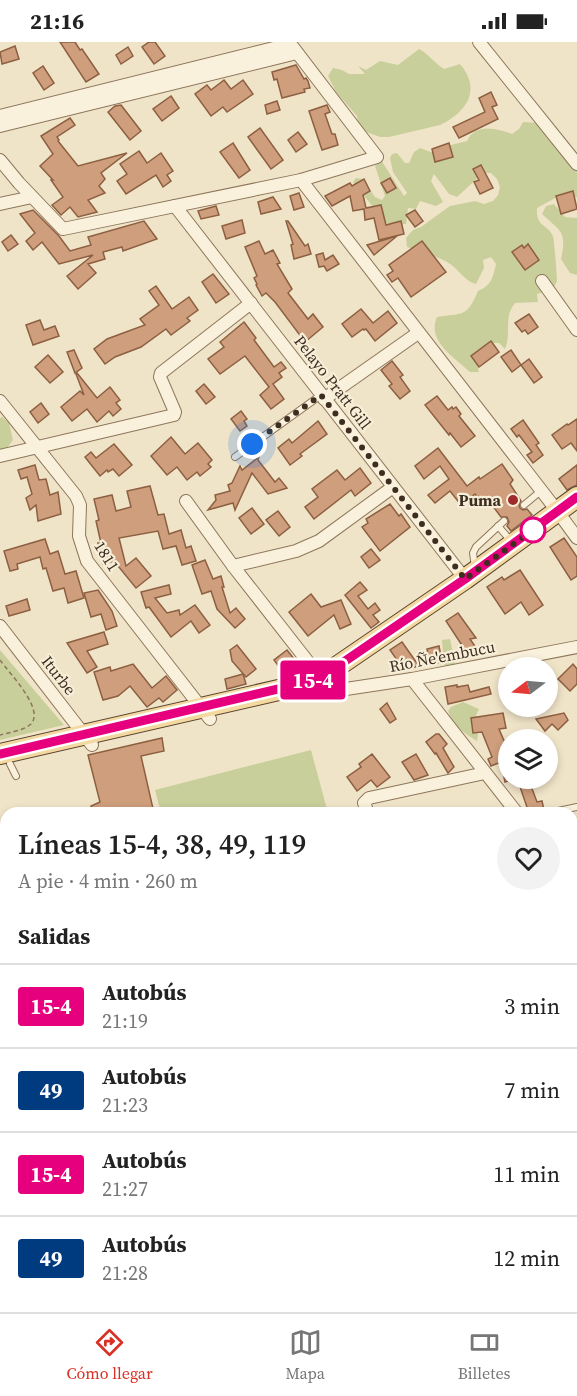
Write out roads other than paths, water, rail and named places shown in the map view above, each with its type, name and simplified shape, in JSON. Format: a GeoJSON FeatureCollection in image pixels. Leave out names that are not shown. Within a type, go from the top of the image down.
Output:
{"type":"FeatureCollection","features":[{"type":"Feature","properties":{"kind":"main road"},"geometry":{"type":"LineString","coordinates":[[6,758],[206,714],[320,686],[566,514],[577,498]]}},
{"type":"Feature","properties":{"kind":"main road"},"geometry":{"type":"LineString","coordinates":[[320,686],[513,544],[566,514]]}},
{"type":"Feature","properties":{"kind":"street"},"geometry":{"type":"LineString","coordinates":[[479,42],[577,164]]}},
{"type":"Feature","properties":{"kind":"street"},"geometry":{"type":"LineString","coordinates":[[0,116],[292,46]]}},
{"type":"Feature","properties":{"kind":"street"},"geometry":{"type":"LineString","coordinates":[[0,126],[292,46]]}},
{"type":"Feature","properties":{"kind":"street"},"geometry":{"type":"LineString","coordinates":[[0,160],[63,229],[301,180],[377,157],[292,46]]}},
{"type":"Feature","properties":{"kind":"street"},"geometry":{"type":"LineString","coordinates":[[301,180],[542,490],[566,514],[577,538]]}},
{"type":"Feature","properties":{"kind":"street"},"geometry":{"type":"LineString","coordinates":[[0,204],[32,197]]}},
{"type":"Feature","properties":{"kind":"street","name":"Pelayo Pratt Gill"},"geometry":{"type":"LineString","coordinates":[[175,206],[393,487],[470,575]]}},
{"type":"Feature","properties":{"kind":"street"},"geometry":{"type":"LineString","coordinates":[[542,281],[577,330]]}},
{"type":"Feature","properties":{"kind":"street"},"geometry":{"type":"LineString","coordinates":[[0,456],[174,415],[175,412],[160,377],[161,373],[251,303]]}},
{"type":"Feature","properties":{"kind":"street"},"geometry":{"type":"LineString","coordinates":[[322,397],[418,333]]}},
{"type":"Feature","properties":{"kind":"street","name":"1811"},"geometry":{"type":"LineString","coordinates":[[0,401],[76,496],[80,505],[81,549],[87,561],[206,714]]}},
{"type":"Feature","properties":{"kind":"street"},"geometry":{"type":"LineString","coordinates":[[232,566],[308,547],[393,487]]}},
{"type":"Feature","properties":{"kind":"street"},"geometry":{"type":"LineString","coordinates":[[186,501],[320,686]]}},
{"type":"Feature","properties":{"kind":"street","name":"Iturbe"},"geometry":{"type":"LineString","coordinates":[[0,626],[88,740]]}},
{"type":"Feature","properties":{"kind":"street","name":"Río Ñe'embucu"},"geometry":{"type":"LineString","coordinates":[[320,686],[412,679],[576,648]]}},
{"type":"Feature","properties":{"kind":"street"},"geometry":{"type":"LineString","coordinates":[[412,679],[512,807]]}},
{"type":"Feature","properties":{"kind":"street"},"geometry":{"type":"LineString","coordinates":[[366,807],[364,803],[369,798],[485,773]]}},
{"type":"Feature","properties":{"kind":"lane"},"geometry":{"type":"LineString","coordinates":[[235,457],[322,397]]}},
{"type":"Feature","properties":{"kind":"lane"},"geometry":{"type":"LineString","coordinates":[[524,504],[542,490]]}},
{"type":"Feature","properties":{"kind":"lane"},"geometry":{"type":"LineString","coordinates":[[470,575],[473,553],[501,523],[513,544]]}},
{"type":"Feature","properties":{"kind":"place","name":"Puma"},"geometry":{"type":"Point","coordinates":[513,500]}}]}
